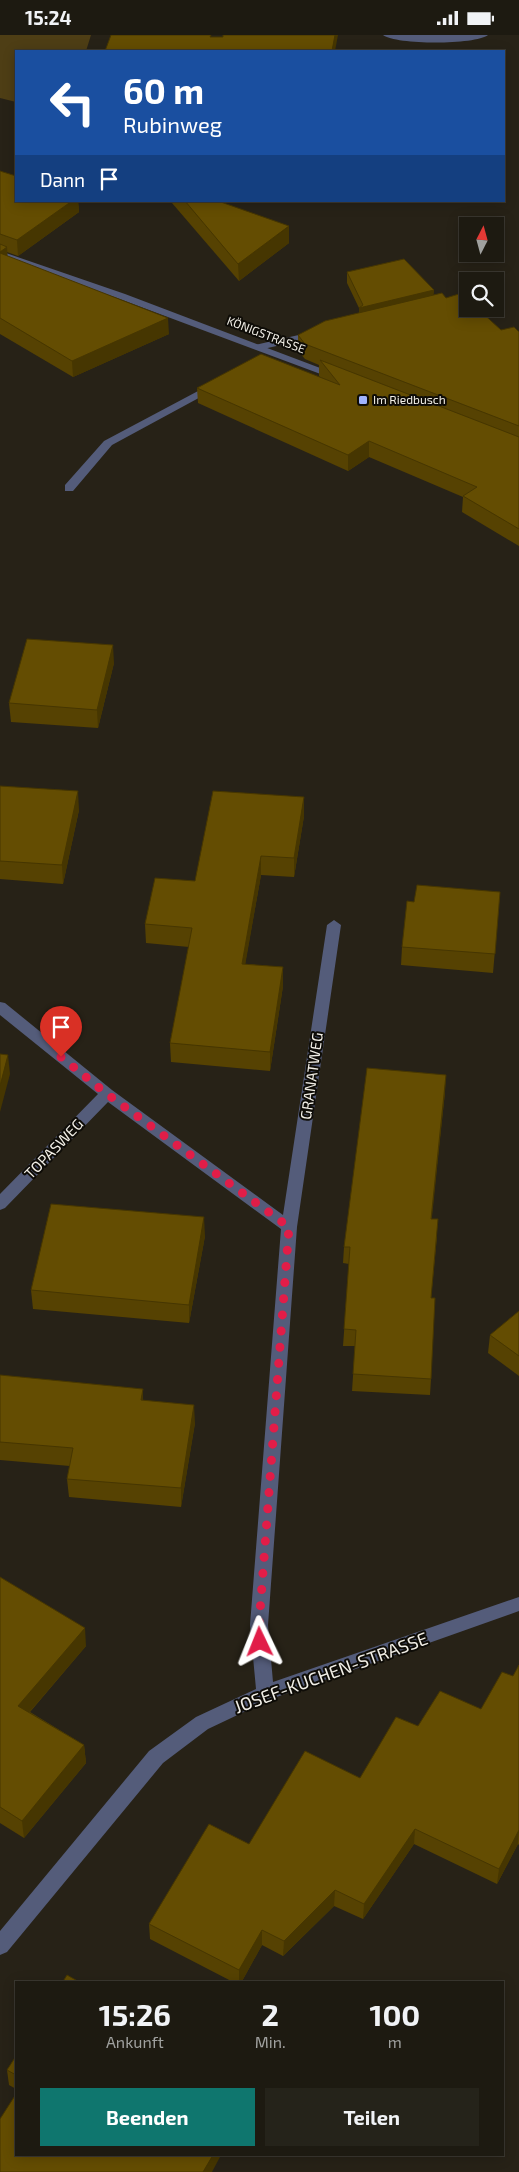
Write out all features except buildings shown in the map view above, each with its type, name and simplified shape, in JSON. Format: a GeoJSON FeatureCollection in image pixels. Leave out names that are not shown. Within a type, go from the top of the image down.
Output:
{"type":"FeatureCollection","features":[{"type":"Feature","properties":{"kind":"street"},"geometry":{"type":"LineString","coordinates":[[388,35],[446,40],[469,39],[483,35]]}},
{"type":"Feature","properties":{"kind":"street","name":"KÖNIGSTRASSE"},"geometry":{"type":"LineString","coordinates":[[0,254],[121,295],[348,381]]}},
{"type":"Feature","properties":{"kind":"street"},"geometry":{"type":"LineString","coordinates":[[259,347],[324,332]]}},
{"type":"Feature","properties":{"kind":"street"},"geometry":{"type":"LineString","coordinates":[[257,362],[275,353]]}},
{"type":"Feature","properties":{"kind":"street"},"geometry":{"type":"LineString","coordinates":[[69,488],[108,443],[222,381]]}},
{"type":"Feature","properties":{"kind":"street","name":"GRANATWEG"},"geometry":{"type":"LineString","coordinates":[[265,1693],[259,1625],[289,1227],[334,925]]}},
{"type":"Feature","properties":{"kind":"street"},"geometry":{"type":"LineString","coordinates":[[0,1007],[107,1094],[289,1227]]}},
{"type":"Feature","properties":{"kind":"street","name":"TOPASWEG"},"geometry":{"type":"LineString","coordinates":[[0,1204],[107,1094]]}},
{"type":"Feature","properties":{"kind":"street","name":"JOSEF-KUCHEN-STRASSE"},"geometry":{"type":"LineString","coordinates":[[0,1946],[156,1757],[202,1723],[265,1693],[519,1604]]}},
{"type":"Feature","properties":{"kind":"shaded area"},"geometry":{"type":"Polygon","coordinates":[[[0,35],[91,35],[86,50],[15,50],[15,102],[0,98],[0,35]]]}},
{"type":"Feature","properties":{"kind":"place","name":"Im Riedbusch"},"geometry":{"type":"Point","coordinates":[363,400]}},
{"type":"Feature","properties":{"kind":"route"},"geometry":{"type":"LineString","coordinates":[[61,1057],[107,1094],[289,1227],[259,1625],[260,1642]]}}]}
